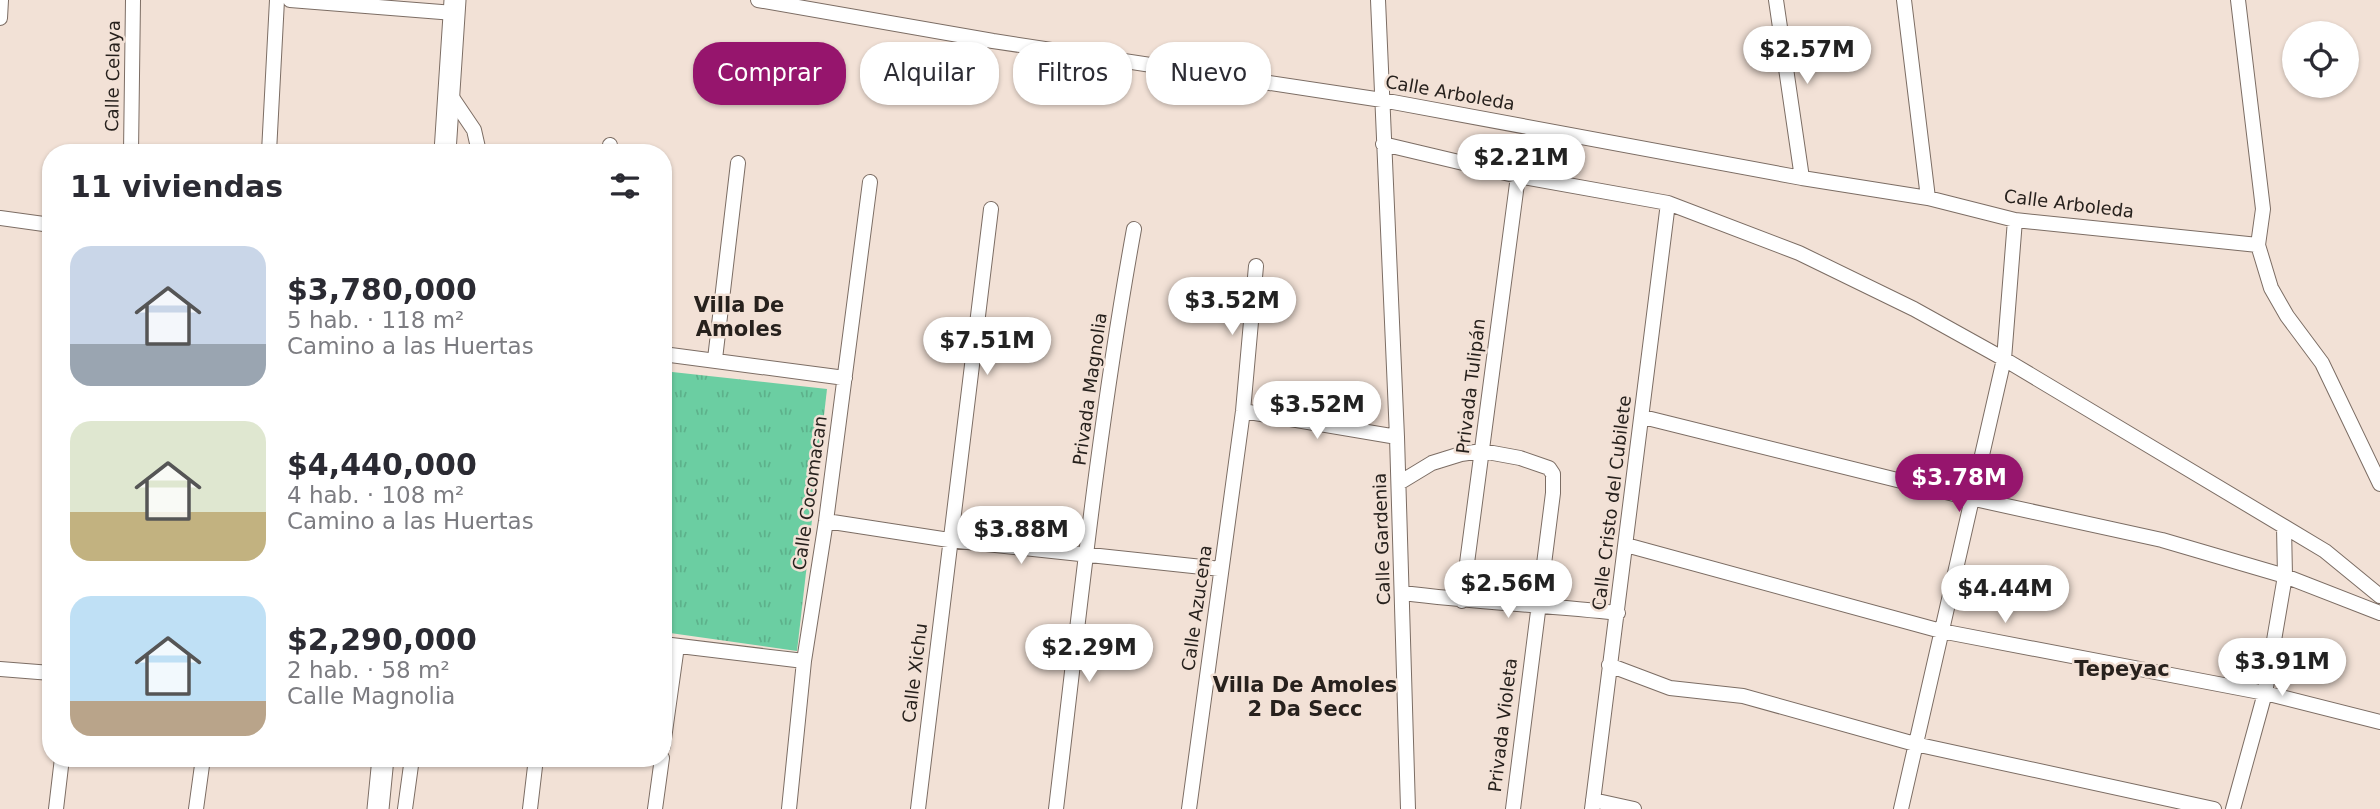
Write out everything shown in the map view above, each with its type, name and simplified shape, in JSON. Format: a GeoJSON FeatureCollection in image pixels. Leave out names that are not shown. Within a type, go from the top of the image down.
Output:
{"type":"FeatureCollection","features":[{"type":"Feature","properties":{"kind":"street"},"geometry":{"type":"LineString","coordinates":[[0,18],[1,0]]}},
{"type":"Feature","properties":{"kind":"street","name":"Calle Celaya"},"geometry":{"type":"LineString","coordinates":[[131,144],[133,0]]}},
{"type":"Feature","properties":{"kind":"street"},"geometry":{"type":"LineString","coordinates":[[269,144],[277,0]]}},
{"type":"Feature","properties":{"kind":"street"},"geometry":{"type":"LineString","coordinates":[[290,0],[454,7],[446,144]]}},
{"type":"Feature","properties":{"kind":"street","name":"Calle Arboleda"},"geometry":{"type":"LineString","coordinates":[[758,0],[993,41],[1382,100],[1802,178],[1928,198],[2015,220],[2258,244]]}},
{"type":"Feature","properties":{"kind":"street","name":"Calle Gardenia"},"geometry":{"type":"LineString","coordinates":[[1378,0],[1399,483],[1408,809]]}},
{"type":"Feature","properties":{"kind":"street"},"geometry":{"type":"LineString","coordinates":[[1776,0],[1802,178]]}},
{"type":"Feature","properties":{"kind":"street"},"geometry":{"type":"LineString","coordinates":[[1904,0],[1928,198]]}},
{"type":"Feature","properties":{"kind":"street"},"geometry":{"type":"LineString","coordinates":[[2238,0],[2263,209],[2258,244],[2278,302],[2322,363],[2380,484]]}},
{"type":"Feature","properties":{"kind":"street"},"geometry":{"type":"LineString","coordinates":[[449,93],[474,130],[477,144]]}},
{"type":"Feature","properties":{"kind":"street"},"geometry":{"type":"LineString","coordinates":[[1383,144],[1518,176],[1668,202],[1823,264],[1914,309],[2004,359],[2325,551],[2380,596]]}},
{"type":"Feature","properties":{"kind":"street"},"geometry":{"type":"LineString","coordinates":[[715,359],[738,163]]}},
{"type":"Feature","properties":{"kind":"street","name":"Privada Tulipán"},"geometry":{"type":"LineString","coordinates":[[1462,601],[1518,176]]}},
{"type":"Feature","properties":{"kind":"street","name":"Calle Cocomacan"},"geometry":{"type":"LineString","coordinates":[[789,809],[804,661],[827,521],[870,182]]}},
{"type":"Feature","properties":{"kind":"street","name":"Calle Cristo del Cubilete"},"geometry":{"type":"LineString","coordinates":[[1593,805],[1668,202]]}},
{"type":"Feature","properties":{"kind":"street","name":"Calle Xichu"},"geometry":{"type":"LineString","coordinates":[[918,809],[991,209]]}},
{"type":"Feature","properties":{"kind":"street"},"geometry":{"type":"LineString","coordinates":[[0,218],[42,224]]}},
{"type":"Feature","properties":{"kind":"street"},"geometry":{"type":"LineString","coordinates":[[1901,809],[1970,498],[2004,359],[2015,220]]}},
{"type":"Feature","properties":{"kind":"street","name":"Privada Magnolia"},"geometry":{"type":"LineString","coordinates":[[1056,809],[1121,299],[1134,229]]}},
{"type":"Feature","properties":{"kind":"street","name":"Calle Azucena"},"geometry":{"type":"LineString","coordinates":[[1189,809],[1243,411],[1256,266]]}},
{"type":"Feature","properties":{"kind":"street"},"geometry":{"type":"LineString","coordinates":[[672,355],[845,378]]}},
{"type":"Feature","properties":{"kind":"street"},"geometry":{"type":"LineString","coordinates":[[1243,411],[1397,437]]}},
{"type":"Feature","properties":{"kind":"street"},"geometry":{"type":"LineString","coordinates":[[1643,417],[1970,498],[2162,540],[2285,576],[2380,613]]}},
{"type":"Feature","properties":{"kind":"street"},"geometry":{"type":"LineString","coordinates":[[1399,483],[1432,463],[1482,451]]}},
{"type":"Feature","properties":{"kind":"street","name":"Privada Violeta"},"geometry":{"type":"LineString","coordinates":[[1482,451],[1520,458],[1549,468],[1553,474],[1553,494],[1513,809]]}},
{"type":"Feature","properties":{"kind":"street"},"geometry":{"type":"LineString","coordinates":[[827,521],[949,540],[1222,569]]}},
{"type":"Feature","properties":{"kind":"street"},"geometry":{"type":"LineString","coordinates":[[2233,809],[2265,693],[2285,576],[2284,527]]}},
{"type":"Feature","properties":{"kind":"street"},"geometry":{"type":"LineString","coordinates":[[1626,545],[1941,631],[2265,693],[2380,722]]}},
{"type":"Feature","properties":{"kind":"street"},"geometry":{"type":"LineString","coordinates":[[1403,593],[1462,601],[1537,604],[1618,613]]}},
{"type":"Feature","properties":{"kind":"street"},"geometry":{"type":"LineString","coordinates":[[672,645],[804,661]]}},
{"type":"Feature","properties":{"kind":"street"},"geometry":{"type":"LineString","coordinates":[[1609,665],[1670,688],[1744,696],[1915,744],[2214,809]]}},
{"type":"Feature","properties":{"kind":"street"},"geometry":{"type":"LineString","coordinates":[[0,670],[42,672]]}},
{"type":"Feature","properties":{"kind":"street"},"geometry":{"type":"LineString","coordinates":[[56,809],[61,767]]}},
{"type":"Feature","properties":{"kind":"street"},"geometry":{"type":"LineString","coordinates":[[196,809],[202,767]]}},
{"type":"Feature","properties":{"kind":"street"},"geometry":{"type":"LineString","coordinates":[[382,767],[378,806],[407,809],[411,767]]}},
{"type":"Feature","properties":{"kind":"street"},"geometry":{"type":"LineString","coordinates":[[530,809],[535,767]]}},
{"type":"Feature","properties":{"kind":"street"},"geometry":{"type":"LineString","coordinates":[[655,809],[661,767]]}},
{"type":"Feature","properties":{"kind":"street"},"geometry":{"type":"LineString","coordinates":[[1593,805],[1634,809]]}},
{"type":"Feature","properties":{"kind":"green space"},"geometry":{"type":"Polygon","coordinates":[[[672,372],[827,389],[797,651],[672,633],[672,372]]]}},
{"type":"Feature","properties":{"kind":"district","name":"Villa De Amoles"},"geometry":{"type":"Point","coordinates":[739,317]}},
{"type":"Feature","properties":{"kind":"district","name":"Tepeyac"},"geometry":{"type":"Point","coordinates":[2122,669]}},
{"type":"Feature","properties":{"kind":"district","name":"Villa De Amoles 2 Da Secc"},"geometry":{"type":"Point","coordinates":[1305,697]}}]}
